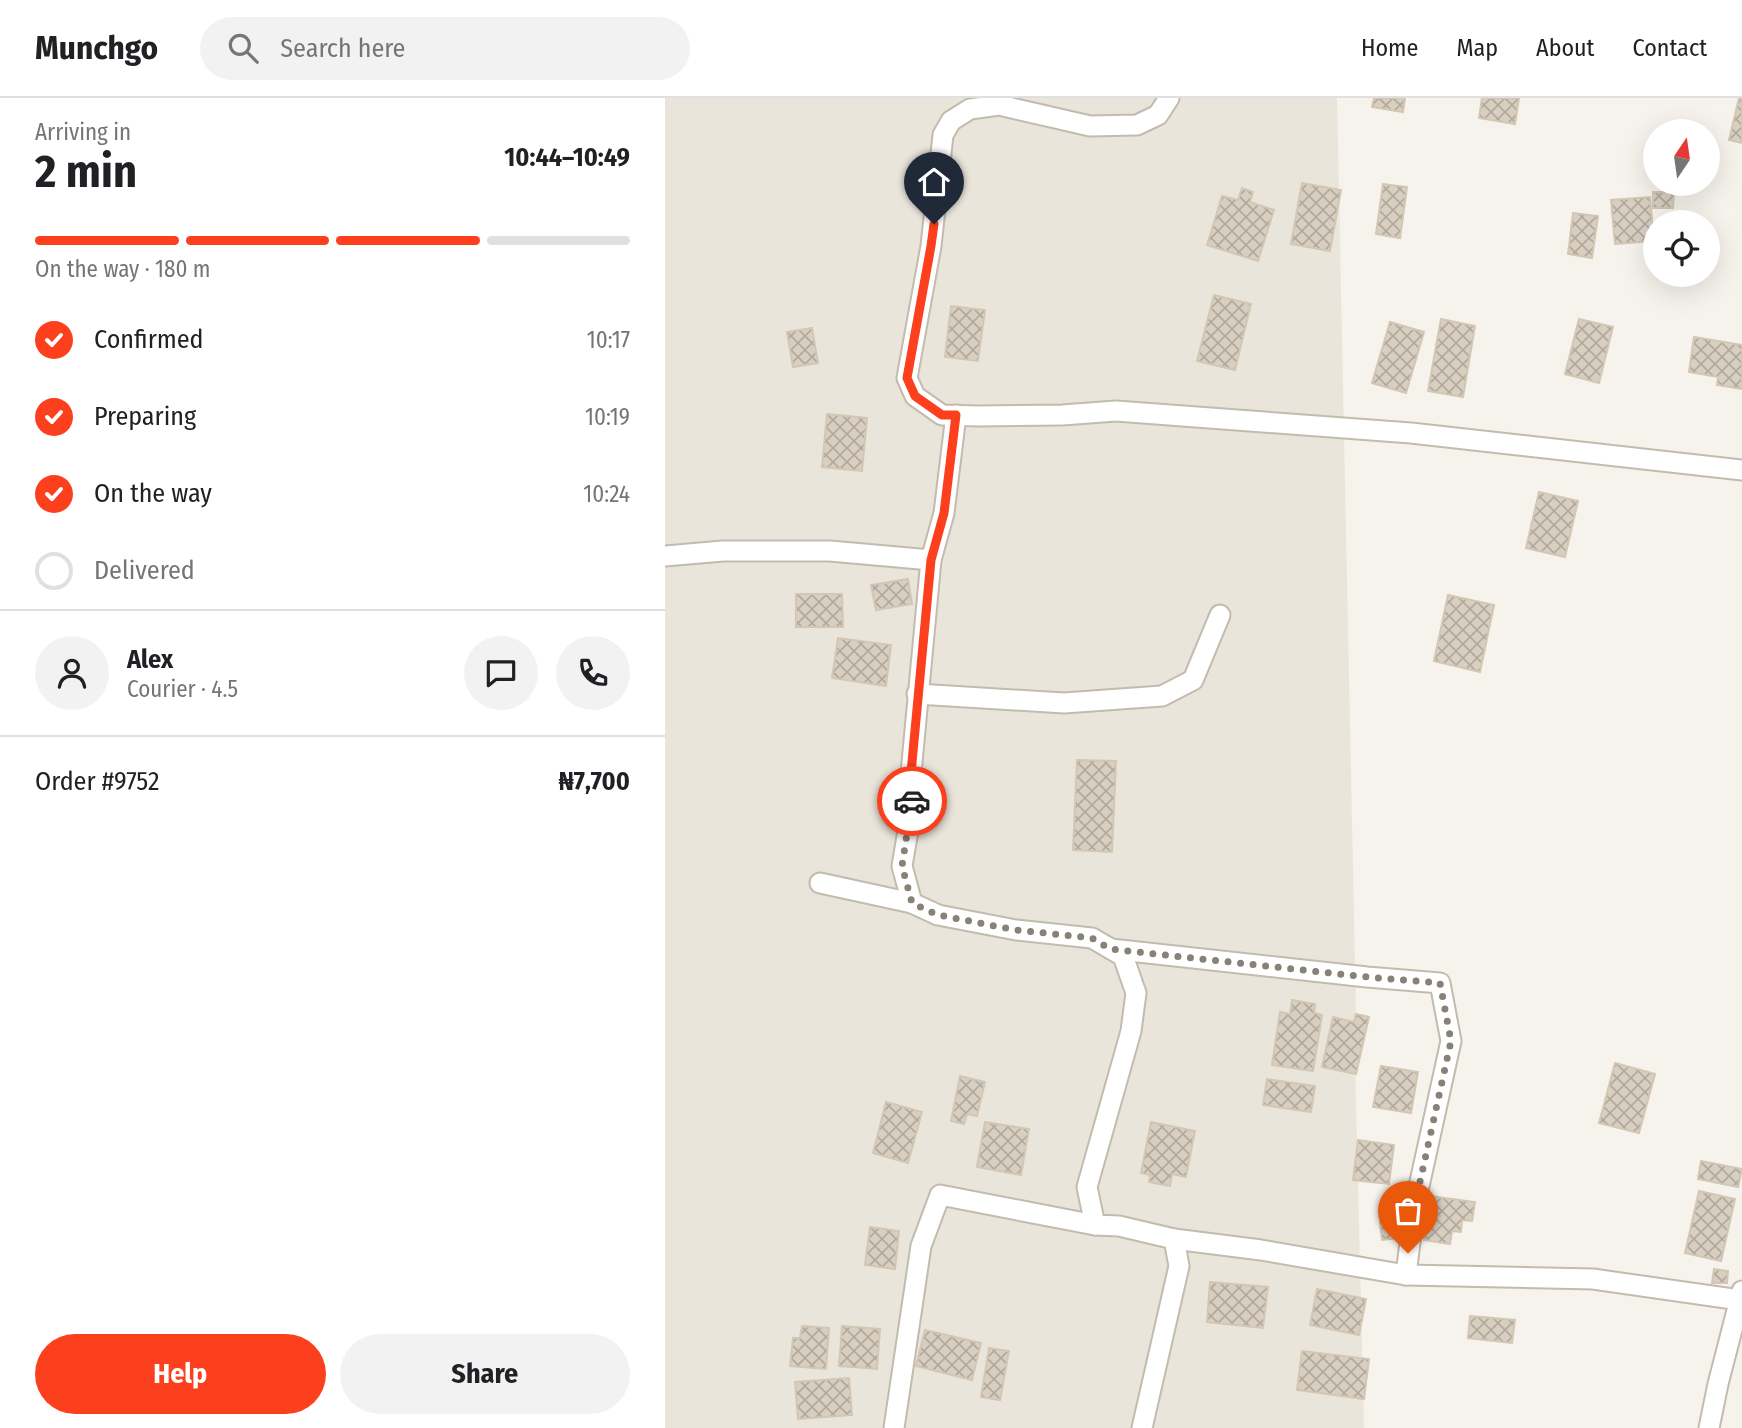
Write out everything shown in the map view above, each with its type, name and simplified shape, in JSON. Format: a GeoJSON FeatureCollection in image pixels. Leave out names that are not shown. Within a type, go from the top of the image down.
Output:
{"type":"FeatureCollection","features":[{"type":"Feature","properties":{"kind":"street"},"geometry":{"type":"LineString","coordinates":[[1169,98],[1158,115],[1137,125],[1090,126],[999,105],[970,109],[951,121],[943,135],[931,246],[907,378],[915,396],[942,415],[1062,415],[1115,411],[1411,433],[1742,470]]}},
{"type":"Feature","properties":{"kind":"street"},"geometry":{"type":"LineString","coordinates":[[912,903],[902,866],[912,807],[911,773],[917,694],[931,560],[944,513],[956,415]]}},
{"type":"Feature","properties":{"kind":"street"},"geometry":{"type":"LineString","coordinates":[[665,556],[723,551],[830,551],[931,560]]}},
{"type":"Feature","properties":{"kind":"street"},"geometry":{"type":"LineString","coordinates":[[917,694],[1064,703],[1162,696],[1193,680],[1220,615]]}},
{"type":"Feature","properties":{"kind":"street"},"geometry":{"type":"LineString","coordinates":[[820,883],[912,903],[938,915],[1003,927],[1092,938],[1123,956],[1136,993],[1131,1031],[1087,1187],[1095,1225]]}},
{"type":"Feature","properties":{"kind":"street"},"geometry":{"type":"LineString","coordinates":[[1110,949],[1440,983],[1451,1041],[1414,1209],[1406,1275]]}},
{"type":"Feature","properties":{"kind":"street"},"geometry":{"type":"LineString","coordinates":[[894,1428],[921,1246],[940,1195],[1095,1225],[1119,1226],[1174,1239],[1261,1250],[1406,1275],[1593,1279],[1741,1295],[1709,1428]]}},
{"type":"Feature","properties":{"kind":"street"},"geometry":{"type":"LineString","coordinates":[[1142,1428],[1179,1266],[1174,1239]]}},
{"type":"Feature","properties":{"kind":"shaded area"},"geometry":{"type":"Polygon","coordinates":[[[665,98],[1337,98],[1364,1428],[665,1428],[665,98]]]}},
{"type":"Feature","properties":{"kind":"building"},"geometry":{"type":"Polygon","coordinates":[[[1374,98],[1405,98],[1403,112],[1372,107],[1374,98]]]}},
{"type":"Feature","properties":{"kind":"building"},"geometry":{"type":"Polygon","coordinates":[[[1482,98],[1519,98],[1515,124],[1479,118],[1482,98]]]}},
{"type":"Feature","properties":{"kind":"building"},"geometry":{"type":"Polygon","coordinates":[[[1739,98],[1742,98],[1742,143],[1729,140],[1739,98]]]}},
{"type":"Feature","properties":{"kind":"building"},"geometry":{"type":"Polygon","coordinates":[[[1302,183],[1341,190],[1330,251],[1291,244],[1302,183]]]}},
{"type":"Feature","properties":{"kind":"building"},"geometry":{"type":"Polygon","coordinates":[[[1383,184],[1407,187],[1400,238],[1376,234],[1383,184]]]}},
{"type":"Feature","properties":{"kind":"building"},"geometry":{"type":"Polygon","coordinates":[[[1242,188],[1253,192],[1250,202],[1274,210],[1258,261],[1207,245],[1222,196],[1238,200],[1242,188]]]}},
{"type":"Feature","properties":{"kind":"building"},"geometry":{"type":"Polygon","coordinates":[[[1653,196],[1674,196],[1673,208],[1653,208],[1653,196]]]}},
{"type":"Feature","properties":{"kind":"building"},"geometry":{"type":"Polygon","coordinates":[[[1650,197],[1651,210],[1643,210],[1643,242],[1615,244],[1611,200],[1650,197]]]}},
{"type":"Feature","properties":{"kind":"building"},"geometry":{"type":"Polygon","coordinates":[[[1573,213],[1598,216],[1592,258],[1568,254],[1573,213]]]}},
{"type":"Feature","properties":{"kind":"building"},"geometry":{"type":"Polygon","coordinates":[[[1214,295],[1251,304],[1235,370],[1197,361],[1214,295]]]}},
{"type":"Feature","properties":{"kind":"building"},"geometry":{"type":"Polygon","coordinates":[[[951,306],[985,310],[978,361],[945,357],[951,306]]]}},
{"type":"Feature","properties":{"kind":"building"},"geometry":{"type":"Polygon","coordinates":[[[1441,319],[1475,326],[1463,397],[1428,391],[1441,319]]]}},
{"type":"Feature","properties":{"kind":"building"},"geometry":{"type":"Polygon","coordinates":[[[1579,319],[1613,327],[1599,383],[1565,374],[1579,319]]]}},
{"type":"Feature","properties":{"kind":"building"},"geometry":{"type":"Polygon","coordinates":[[[1390,322],[1424,332],[1406,393],[1372,383],[1390,322]]]}},
{"type":"Feature","properties":{"kind":"building"},"geometry":{"type":"Polygon","coordinates":[[[812,328],[818,363],[793,367],[787,332],[812,328]]]}},
{"type":"Feature","properties":{"kind":"building"},"geometry":{"type":"Polygon","coordinates":[[[1694,337],[1742,345],[1742,389],[1717,385],[1718,377],[1689,372],[1694,337]]]}},
{"type":"Feature","properties":{"kind":"building"},"geometry":{"type":"Polygon","coordinates":[[[827,414],[867,418],[862,471],[822,467],[827,414]]]}},
{"type":"Feature","properties":{"kind":"building"},"geometry":{"type":"Polygon","coordinates":[[[1539,492],[1578,501],[1565,557],[1526,548],[1539,492]]]}},
{"type":"Feature","properties":{"kind":"building"},"geometry":{"type":"Polygon","coordinates":[[[908,579],[912,604],[876,610],[871,585],[908,579]]]}},
{"type":"Feature","properties":{"kind":"building"},"geometry":{"type":"Polygon","coordinates":[[[796,594],[842,594],[843,627],[796,627],[796,594]]]}},
{"type":"Feature","properties":{"kind":"building"},"geometry":{"type":"Polygon","coordinates":[[[1448,595],[1494,605],[1480,672],[1434,661],[1448,595]]]}},
{"type":"Feature","properties":{"kind":"building"},"geometry":{"type":"Polygon","coordinates":[[[838,638],[891,645],[886,686],[832,678],[838,638]]]}},
{"type":"Feature","properties":{"kind":"building"},"geometry":{"type":"Polygon","coordinates":[[[1077,760],[1116,761],[1112,852],[1073,850],[1077,760]]]}},
{"type":"Feature","properties":{"kind":"building"},"geometry":{"type":"Polygon","coordinates":[[[1292,1000],[1315,1004],[1314,1013],[1322,1015],[1313,1071],[1272,1065],[1280,1012],[1290,1014],[1292,1000]]]}},
{"type":"Feature","properties":{"kind":"building"},"geometry":{"type":"Polygon","coordinates":[[[1356,1014],[1369,1017],[1356,1074],[1322,1067],[1333,1017],[1354,1022],[1356,1014]]]}},
{"type":"Feature","properties":{"kind":"building"},"geometry":{"type":"Polygon","coordinates":[[[1615,1063],[1655,1074],[1639,1133],[1599,1123],[1615,1063]]]}},
{"type":"Feature","properties":{"kind":"building"},"geometry":{"type":"Polygon","coordinates":[[[1381,1066],[1418,1072],[1411,1113],[1373,1107],[1381,1066]]]}},
{"type":"Feature","properties":{"kind":"building"},"geometry":{"type":"Polygon","coordinates":[[[960,1076],[985,1082],[977,1116],[967,1114],[964,1124],[951,1121],[960,1076]]]}},
{"type":"Feature","properties":{"kind":"building"},"geometry":{"type":"Polygon","coordinates":[[[1267,1079],[1315,1086],[1311,1112],[1263,1105],[1267,1079]]]}},
{"type":"Feature","properties":{"kind":"building"},"geometry":{"type":"Polygon","coordinates":[[[886,1102],[922,1112],[908,1163],[873,1153],[886,1102]]]}},
{"type":"Feature","properties":{"kind":"building"},"geometry":{"type":"Polygon","coordinates":[[[985,1122],[1029,1129],[1021,1175],[977,1167],[985,1122]]]}},
{"type":"Feature","properties":{"kind":"building"},"geometry":{"type":"Polygon","coordinates":[[[1151,1122],[1195,1131],[1186,1177],[1172,1174],[1170,1186],[1149,1182],[1150,1175],[1141,1173],[1151,1122]]]}},
{"type":"Feature","properties":{"kind":"building"},"geometry":{"type":"Polygon","coordinates":[[[1358,1140],[1394,1145],[1389,1184],[1353,1180],[1358,1140]]]}},
{"type":"Feature","properties":{"kind":"building"},"geometry":{"type":"Polygon","coordinates":[[[1701,1161],[1742,1169],[1738,1187],[1698,1179],[1701,1161]]]}},
{"type":"Feature","properties":{"kind":"building"},"geometry":{"type":"Polygon","coordinates":[[[1699,1191],[1735,1199],[1721,1261],[1685,1253],[1699,1191]]]}},
{"type":"Feature","properties":{"kind":"building"},"geometry":{"type":"Polygon","coordinates":[[[1430,1196],[1475,1202],[1472,1221],[1462,1220],[1461,1232],[1452,1231],[1450,1244],[1424,1240],[1430,1196]]]}},
{"type":"Feature","properties":{"kind":"building"},"geometry":{"type":"Polygon","coordinates":[[[1398,1220],[1399,1238],[1382,1240],[1380,1222],[1398,1220]]]}},
{"type":"Feature","properties":{"kind":"building"},"geometry":{"type":"Polygon","coordinates":[[[870,1227],[899,1231],[895,1269],[865,1265],[870,1227]]]}},
{"type":"Feature","properties":{"kind":"building"},"geometry":{"type":"Polygon","coordinates":[[[1714,1269],[1728,1271],[1727,1283],[1712,1283],[1714,1269]]]}},
{"type":"Feature","properties":{"kind":"building"},"geometry":{"type":"Polygon","coordinates":[[[1210,1282],[1268,1287],[1263,1328],[1207,1322],[1210,1282]]]}},
{"type":"Feature","properties":{"kind":"building"},"geometry":{"type":"Polygon","coordinates":[[[1317,1289],[1366,1299],[1359,1335],[1310,1325],[1317,1289]]]}},
{"type":"Feature","properties":{"kind":"building"},"geometry":{"type":"Polygon","coordinates":[[[1470,1316],[1515,1320],[1512,1343],[1468,1338],[1470,1316]]]}},
{"type":"Feature","properties":{"kind":"building"},"geometry":{"type":"Polygon","coordinates":[[[802,1326],[829,1328],[826,1369],[790,1366],[793,1338],[800,1338],[802,1326]]]}},
{"type":"Feature","properties":{"kind":"building"},"geometry":{"type":"Polygon","coordinates":[[[842,1326],[880,1329],[877,1369],[839,1366],[842,1326]]]}},
{"type":"Feature","properties":{"kind":"building"},"geometry":{"type":"Polygon","coordinates":[[[925,1330],[981,1343],[972,1380],[916,1366],[925,1330]]]}},
{"type":"Feature","properties":{"kind":"building"},"geometry":{"type":"Polygon","coordinates":[[[989,1348],[1009,1351],[1000,1400],[981,1397],[989,1348]]]}},
{"type":"Feature","properties":{"kind":"building"},"geometry":{"type":"Polygon","coordinates":[[[1302,1351],[1369,1359],[1364,1399],[1297,1390],[1302,1351]]]}},
{"type":"Feature","properties":{"kind":"building"},"geometry":{"type":"Polygon","coordinates":[[[849,1378],[852,1415],[798,1419],[795,1382],[849,1378]]]}},
{"type":"Feature","properties":{"kind":"way so far"},"geometry":{"type":"LineString","coordinates":[[912,801],[902,866],[912,903],[938,915],[1016,930],[1092,938],[1110,949],[1440,983],[1451,1041],[1414,1209],[1408,1253]]}},
{"type":"Feature","properties":{"kind":"route"},"geometry":{"type":"LineString","coordinates":[[912,801],[911,773],[917,694],[931,560],[944,513],[956,415],[942,415],[915,396],[907,378],[934,224]]}}]}
